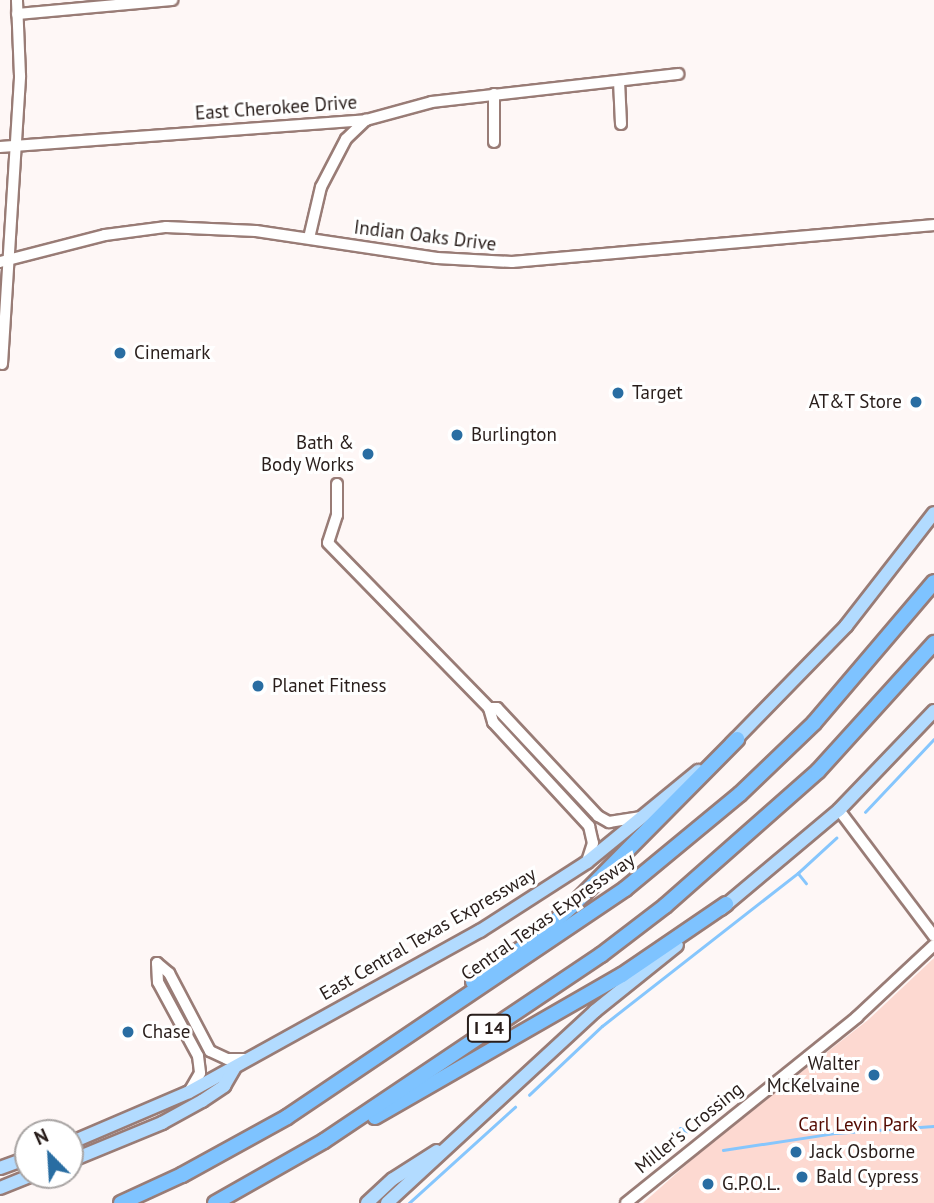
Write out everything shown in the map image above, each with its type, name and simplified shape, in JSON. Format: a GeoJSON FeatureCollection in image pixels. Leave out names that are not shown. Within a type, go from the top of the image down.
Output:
{"type":"FeatureCollection","features":[{"type":"Feature","properties":{"kind":"highway","name":"Central Texas Expressway"},"geometry":{"type":"LineString","coordinates":[[121,1203],[236,1146],[388,1049],[625,890],[704,825],[814,723],[934,582]]}},
{"type":"Feature","properties":{"kind":"highway","name":"I 14"},"geometry":{"type":"LineString","coordinates":[[215,1203],[324,1141],[601,955],[699,879],[852,738],[934,643]]}},
{"type":"Feature","properties":{"kind":"highway"},"geometry":{"type":"LineString","coordinates":[[388,1049],[402,1031],[535,939],[572,906],[737,739]]}},
{"type":"Feature","properties":{"kind":"highway"},"geometry":{"type":"LineString","coordinates":[[324,1141],[344,1136],[566,1008],[726,904]]}},
{"type":"Feature","properties":{"kind":"main road","name":"East Central Texas Expressway"},"geometry":{"type":"LineString","coordinates":[[84,1137],[189,1092],[480,931],[587,862],[737,739],[846,625],[934,513]]}},
{"type":"Feature","properties":{"kind":"main road"},"geometry":{"type":"LineString","coordinates":[[387,1203],[595,1011],[839,810],[934,711]]}},
{"type":"Feature","properties":{"kind":"main road"},"geometry":{"type":"LineString","coordinates":[[84,1155],[162,1123],[202,1101],[224,1086],[236,1066]]}},
{"type":"Feature","properties":{"kind":"main road"},"geometry":{"type":"LineString","coordinates":[[367,1203],[393,1179],[454,1141]]}},
{"type":"Feature","properties":{"kind":"street"},"geometry":{"type":"LineString","coordinates":[[2,364],[4,261],[20,76],[17,0]]}},
{"type":"Feature","properties":{"kind":"street"},"geometry":{"type":"LineString","coordinates":[[18,14],[172,0]]}},
{"type":"Feature","properties":{"kind":"street","name":"East Cherokee Drive"},"geometry":{"type":"LineString","coordinates":[[0,147],[366,120],[432,102],[678,74]]}},
{"type":"Feature","properties":{"kind":"street"},"geometry":{"type":"LineString","coordinates":[[619,81],[621,124]]}},
{"type":"Feature","properties":{"kind":"street"},"geometry":{"type":"LineString","coordinates":[[494,94],[494,142]]}},
{"type":"Feature","properties":{"kind":"street"},"geometry":{"type":"LineString","coordinates":[[309,238],[321,187],[346,139],[366,120]]}},
{"type":"Feature","properties":{"kind":"street","name":"Indian Oaks Drive"},"geometry":{"type":"LineString","coordinates":[[4,261],[105,235],[166,227],[220,228],[309,238],[437,258],[552,262],[934,225]]}},
{"type":"Feature","properties":{"kind":"street"},"geometry":{"type":"LineString","coordinates":[[338,484],[337,515],[328,543],[489,708],[493,722],[589,826],[593,843],[587,862]]}},
{"type":"Feature","properties":{"kind":"street"},"geometry":{"type":"LineString","coordinates":[[489,708],[497,708],[598,816],[609,822],[642,817]]}},
{"type":"Feature","properties":{"kind":"street"},"geometry":{"type":"LineString","coordinates":[[839,810],[934,936]]}},
{"type":"Feature","properties":{"kind":"street","name":"Miller's Crossing"},"geometry":{"type":"LineString","coordinates":[[626,1203],[857,1017],[934,945]]}},
{"type":"Feature","properties":{"kind":"street"},"geometry":{"type":"LineString","coordinates":[[189,1092],[200,1073],[198,1056],[158,982],[157,963],[169,973],[210,1051],[227,1059],[249,1059]]}},
{"type":"Feature","properties":{"kind":"green space","name":"Carl Levin Park"},"geometry":{"type":"Polygon","coordinates":[[[934,958],[934,1203],[643,1203],[713,1141],[868,1020],[934,958]]]}},
{"type":"Feature","properties":{"kind":"waterway"},"geometry":{"type":"LineString","coordinates":[[865,812],[934,739]]}},
{"type":"Feature","properties":{"kind":"waterway"},"geometry":{"type":"LineString","coordinates":[[529,1095],[602,1026],[798,873],[836,838]]}},
{"type":"Feature","properties":{"kind":"waterway"},"geometry":{"type":"LineString","coordinates":[[798,873],[806,883]]}},
{"type":"Feature","properties":{"kind":"waterway"},"geometry":{"type":"LineString","coordinates":[[409,1203],[515,1107]]}},
{"type":"Feature","properties":{"kind":"waterway"},"geometry":{"type":"LineString","coordinates":[[723,1150],[836,1133],[934,1126]]}},
{"type":"Feature","properties":{"kind":"waterway"},"geometry":{"type":"LineString","coordinates":[[680,1128],[687,1131]]}},
{"type":"Feature","properties":{"kind":"place","name":"Cinemark"},"geometry":{"type":"Point","coordinates":[120,353]}},
{"type":"Feature","properties":{"kind":"place","name":"Target"},"geometry":{"type":"Point","coordinates":[618,393]}},
{"type":"Feature","properties":{"kind":"place","name":"AT&T Store"},"geometry":{"type":"Point","coordinates":[916,402]}},
{"type":"Feature","properties":{"kind":"place","name":"Burlington"},"geometry":{"type":"Point","coordinates":[457,435]}},
{"type":"Feature","properties":{"kind":"place","name":"Bath & Body Works"},"geometry":{"type":"Point","coordinates":[368,454]}},
{"type":"Feature","properties":{"kind":"place","name":"Planet Fitness"},"geometry":{"type":"Point","coordinates":[258,686]}},
{"type":"Feature","properties":{"kind":"place","name":"Chase"},"geometry":{"type":"Point","coordinates":[128,1032]}},
{"type":"Feature","properties":{"kind":"place","name":"Walter McKelvaine"},"geometry":{"type":"Point","coordinates":[874,1075]}},
{"type":"Feature","properties":{"kind":"place","name":"Jack Osborne"},"geometry":{"type":"Point","coordinates":[796,1152]}},
{"type":"Feature","properties":{"kind":"place","name":"Bald Cypress"},"geometry":{"type":"Point","coordinates":[802,1177]}},
{"type":"Feature","properties":{"kind":"place","name":"G.P.O.L."},"geometry":{"type":"Point","coordinates":[708,1184]}}]}
